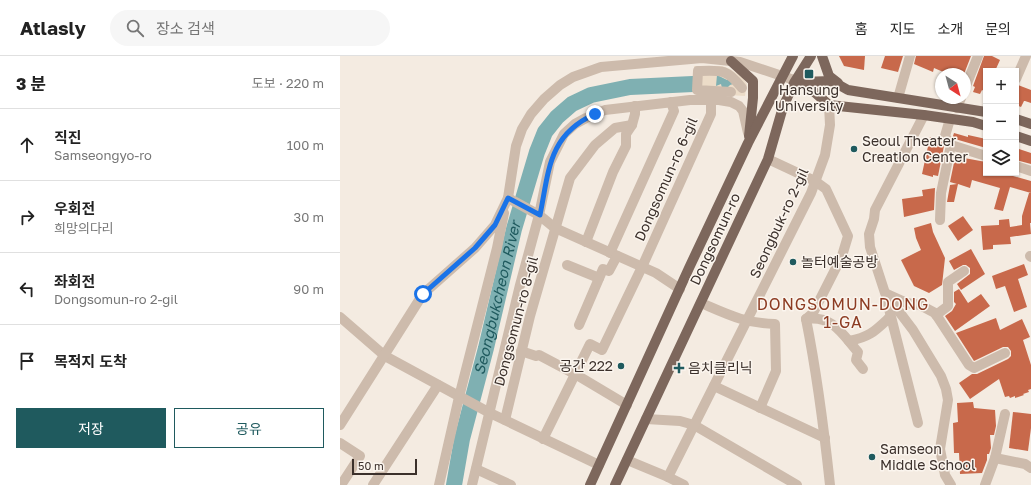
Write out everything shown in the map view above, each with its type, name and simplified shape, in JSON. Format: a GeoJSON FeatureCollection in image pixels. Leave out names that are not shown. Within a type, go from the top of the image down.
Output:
{"type":"FeatureCollection","features":[{"type":"Feature","properties":{"kind":"main road","name":"Dongsomun-ro"},"geometry":{"type":"LineString","coordinates":[[615,485],[768,159],[783,107],[810,56]]}},
{"type":"Feature","properties":{"kind":"main road"},"geometry":{"type":"LineString","coordinates":[[822,56],[829,76],[848,90]]}},
{"type":"Feature","properties":{"kind":"main road","name":"Dongsomun-ro"},"geometry":{"type":"LineString","coordinates":[[590,485],[748,143],[790,60]]}},
{"type":"Feature","properties":{"kind":"main road"},"geometry":{"type":"LineString","coordinates":[[731,61],[753,81],[753,98],[748,143]]}},
{"type":"Feature","properties":{"kind":"main road"},"geometry":{"type":"LineString","coordinates":[[798,81],[832,82],[848,90],[983,112]]}},
{"type":"Feature","properties":{"kind":"main road"},"geometry":{"type":"LineString","coordinates":[[798,81],[811,89],[829,104],[924,115],[973,122],[983,125]]}},
{"type":"Feature","properties":{"kind":"main road"},"geometry":{"type":"LineString","coordinates":[[953,119],[958,108]]}},
{"type":"Feature","properties":{"kind":"main road"},"geometry":{"type":"LineString","coordinates":[[1019,120],[1031,124]]}},
{"type":"Feature","properties":{"kind":"main road"},"geometry":{"type":"LineString","coordinates":[[1019,137],[1031,141]]}},
{"type":"Feature","properties":{"kind":"street"},"geometry":{"type":"LineString","coordinates":[[898,98],[910,56]]}},
{"type":"Feature","properties":{"kind":"street"},"geometry":{"type":"LineString","coordinates":[[971,73],[978,56]]}},
{"type":"Feature","properties":{"kind":"street"},"geometry":{"type":"LineString","coordinates":[[1019,72],[1026,56]]}},
{"type":"Feature","properties":{"kind":"street"},"geometry":{"type":"LineString","coordinates":[[439,485],[510,199],[516,146],[522,129],[531,114],[544,99],[560,85],[574,77],[601,67],[702,58],[740,62],[798,81]]}},
{"type":"Feature","properties":{"kind":"street"},"geometry":{"type":"LineString","coordinates":[[698,71],[724,71],[736,81],[744,92],[731,94],[697,90],[698,71]]}},
{"type":"Feature","properties":{"kind":"street"},"geometry":{"type":"LineString","coordinates":[[472,485],[550,162],[564,134],[575,124],[604,110],[690,100],[719,100],[731,102],[739,106],[743,111],[748,126],[748,143]]}},
{"type":"Feature","properties":{"kind":"street","name":"Dongsomun-ro 6-gil"},"geometry":{"type":"LineString","coordinates":[[574,374],[590,344],[602,350],[642,267],[711,114],[711,101]]}},
{"type":"Feature","properties":{"kind":"street","name":"Dongsomun-ro 6-gil"},"geometry":{"type":"LineString","coordinates":[[579,325],[603,269],[609,271],[613,255],[674,111],[672,102]]}},
{"type":"Feature","properties":{"kind":"street","name":"Seongbuk-ro 2-gil"},"geometry":{"type":"LineString","coordinates":[[668,477],[811,193],[825,155],[830,125],[829,104]]}},
{"type":"Feature","properties":{"kind":"street"},"geometry":{"type":"LineString","coordinates":[[958,108],[959,104]]}},
{"type":"Feature","properties":{"kind":"street"},"geometry":{"type":"LineString","coordinates":[[586,242],[613,172],[626,146],[626,134],[632,125],[635,114],[634,106]]}},
{"type":"Feature","properties":{"kind":"street"},"geometry":{"type":"LineString","coordinates":[[918,423],[885,293],[870,247],[869,234],[874,219],[875,210],[924,115]]}},
{"type":"Feature","properties":{"kind":"street"},"geometry":{"type":"LineString","coordinates":[[953,119],[945,136],[952,145],[983,155]]}},
{"type":"Feature","properties":{"kind":"street"},"geometry":{"type":"LineString","coordinates":[[555,228],[570,178],[595,145],[615,128],[632,125]]}},
{"type":"Feature","properties":{"kind":"street"},"geometry":{"type":"LineString","coordinates":[[940,220],[941,193],[952,145]]}},
{"type":"Feature","properties":{"kind":"street"},"geometry":{"type":"LineString","coordinates":[[768,159],[815,181],[826,190],[848,236],[838,263],[813,312],[806,319]]}},
{"type":"Feature","properties":{"kind":"street"},"geometry":{"type":"LineString","coordinates":[[1019,167],[1031,172]]}},
{"type":"Feature","properties":{"kind":"street"},"geometry":{"type":"LineString","coordinates":[[510,199],[537,214],[555,228],[642,267],[680,289]]}},
{"type":"Feature","properties":{"kind":"street"},"geometry":{"type":"LineString","coordinates":[[342,419],[385,356],[423,294],[475,248],[495,225],[510,199]]}},
{"type":"Feature","properties":{"kind":"street","name":"Dongsomun-ro 8-gil"},"geometry":{"type":"LineString","coordinates":[[505,420],[530,316],[555,228]]}},
{"type":"Feature","properties":{"kind":"street"},"geometry":{"type":"LineString","coordinates":[[567,265],[599,278]]}},
{"type":"Feature","properties":{"kind":"street"},"geometry":{"type":"LineString","coordinates":[[936,315],[948,306],[948,282],[964,270]]}},
{"type":"Feature","properties":{"kind":"street"},"geometry":{"type":"LineString","coordinates":[[885,293],[907,302],[920,305],[936,315],[970,365],[974,368],[1005,353]]}},
{"type":"Feature","properties":{"kind":"street"},"geometry":{"type":"LineString","coordinates":[[885,293],[913,330],[941,376],[946,389],[948,400],[940,448],[945,475],[951,485]]}},
{"type":"Feature","properties":{"kind":"street"},"geometry":{"type":"LineString","coordinates":[[701,302],[735,318],[775,324],[776,371],[760,408]]}},
{"type":"Feature","properties":{"kind":"street"},"geometry":{"type":"LineString","coordinates":[[849,342],[861,339],[871,334],[890,317]]}},
{"type":"Feature","properties":{"kind":"street"},"geometry":{"type":"LineString","coordinates":[[340,318],[385,356],[489,413],[599,465]]}},
{"type":"Feature","properties":{"kind":"street"},"geometry":{"type":"LineString","coordinates":[[806,319],[816,318],[834,324],[858,352],[856,360],[863,369]]}},
{"type":"Feature","properties":{"kind":"street"},"geometry":{"type":"LineString","coordinates":[[806,319],[814,357],[830,485]]}},
{"type":"Feature","properties":{"kind":"street"},"geometry":{"type":"LineString","coordinates":[[521,351],[536,356],[539,355],[627,405]]}},
{"type":"Feature","properties":{"kind":"street"},"geometry":{"type":"LineString","coordinates":[[543,438],[574,374]]}},
{"type":"Feature","properties":{"kind":"street"},"geometry":{"type":"LineString","coordinates":[[373,485],[438,385]]}},
{"type":"Feature","properties":{"kind":"street"},"geometry":{"type":"LineString","coordinates":[[714,386],[825,438]]}},
{"type":"Feature","properties":{"kind":"street"},"geometry":{"type":"LineString","coordinates":[[984,485],[995,458],[1005,414]]}},
{"type":"Feature","properties":{"kind":"street"},"geometry":{"type":"LineString","coordinates":[[646,419],[680,421],[694,425],[797,485]]}},
{"type":"Feature","properties":{"kind":"street"},"geometry":{"type":"LineString","coordinates":[[340,443],[360,456],[342,485]]}},
{"type":"Feature","properties":{"kind":"street"},"geometry":{"type":"LineString","coordinates":[[995,458],[1025,464],[1031,468]]}},
{"type":"Feature","properties":{"kind":"street"},"geometry":{"type":"LineString","coordinates":[[627,460],[684,485]]}},
{"type":"Feature","properties":{"kind":"street"},"geometry":{"type":"LineString","coordinates":[[476,469],[511,485]]}},
{"type":"Feature","properties":{"kind":"street"},"geometry":{"type":"LineString","coordinates":[[434,485],[442,472]]}},
{"type":"Feature","properties":{"kind":"shaded area"},"geometry":{"type":"Polygon","coordinates":[[[694,66],[722,66],[730,69],[742,77],[747,84],[745,96],[693,93],[694,66]]]}},
{"type":"Feature","properties":{"kind":"water"},"geometry":{"type":"Polygon","coordinates":[[[717,75],[727,80],[730,79],[733,84],[726,89],[722,88],[721,84],[716,86],[717,75]]]}},
{"type":"Feature","properties":{"kind":"building"},"geometry":{"type":"Polygon","coordinates":[[[839,56],[865,56],[864,70],[844,66],[839,56]]]}},
{"type":"Feature","properties":{"kind":"building"},"geometry":{"type":"Polygon","coordinates":[[[885,56],[903,56],[898,72],[881,68],[885,56]]]}},
{"type":"Feature","properties":{"kind":"building"},"geometry":{"type":"Polygon","coordinates":[[[916,56],[971,56],[966,68],[934,68],[933,72],[914,64],[916,56]]]}},
{"type":"Feature","properties":{"kind":"building"},"geometry":{"type":"Polygon","coordinates":[[[984,56],[992,56],[1000,60],[996,68],[983,68],[983,90],[980,94],[973,92],[975,87],[973,86],[984,56]]]}},
{"type":"Feature","properties":{"kind":"building"},"geometry":{"type":"Polygon","coordinates":[[[1019,85],[1031,90],[1031,103],[1024,101],[1021,107],[1019,106],[1019,85]]]}},
{"type":"Feature","properties":{"kind":"building"},"geometry":{"type":"Polygon","coordinates":[[[954,133],[968,137],[968,135],[983,138],[983,147],[955,139],[953,136],[954,133]]]}},
{"type":"Feature","properties":{"kind":"building"},"geometry":{"type":"Polygon","coordinates":[[[930,137],[939,138],[944,146],[938,176],[933,175],[933,177],[922,174],[930,137]]]}},
{"type":"Feature","properties":{"kind":"building"},"geometry":{"type":"Polygon","coordinates":[[[1019,149],[1031,153],[1031,164],[1019,161],[1019,149]]]}},
{"type":"Feature","properties":{"kind":"building"},"geometry":{"type":"Polygon","coordinates":[[[956,153],[964,156],[964,158],[983,161],[983,176],[1013,176],[1031,181],[1031,193],[1010,187],[1003,211],[994,209],[1000,188],[972,180],[970,188],[958,184],[954,202],[947,202],[950,185],[957,184],[950,182],[956,153]]]}},
{"type":"Feature","properties":{"kind":"building"},"geometry":{"type":"Polygon","coordinates":[[[935,188],[934,210],[904,217],[902,199],[923,196],[922,190],[935,188]]]}},
{"type":"Feature","properties":{"kind":"building"},"geometry":{"type":"Polygon","coordinates":[[[1029,193],[1031,193],[1031,234],[1010,237],[1011,244],[993,245],[993,249],[983,250],[981,226],[999,225],[999,220],[1009,219],[1010,227],[1022,225],[1022,216],[1029,193]]]}},
{"type":"Feature","properties":{"kind":"building"},"geometry":{"type":"Polygon","coordinates":[[[963,216],[973,230],[958,241],[948,226],[963,216]]]}},
{"type":"Feature","properties":{"kind":"building"},"geometry":{"type":"Polygon","coordinates":[[[931,223],[933,232],[945,258],[942,285],[929,293],[914,286],[901,260],[921,250],[914,228],[931,223]]]}},
{"type":"Feature","properties":{"kind":"building"},"geometry":{"type":"Polygon","coordinates":[[[971,249],[985,274],[961,290],[957,284],[970,274],[970,268],[963,265],[954,270],[949,261],[971,249]]]}},
{"type":"Feature","properties":{"kind":"building"},"geometry":{"type":"Polygon","coordinates":[[[1024,264],[1028,275],[1018,279],[1027,307],[1014,312],[1005,286],[996,289],[992,276],[1024,264]]]}},
{"type":"Feature","properties":{"kind":"building"},"geometry":{"type":"Polygon","coordinates":[[[959,289],[968,303],[981,294],[990,306],[955,331],[945,316],[952,311],[956,304],[954,302],[954,292],[959,289]]]}},
{"type":"Feature","properties":{"kind":"building"},"geometry":{"type":"Polygon","coordinates":[[[996,318],[1000,330],[1022,319],[1030,337],[1023,340],[1031,365],[1031,389],[1028,390],[1029,392],[1023,394],[1024,395],[1015,398],[1015,396],[1010,398],[1009,396],[1005,397],[999,379],[970,399],[959,383],[972,374],[977,374],[1008,359],[1011,356],[1011,351],[1008,347],[1003,347],[974,361],[956,333],[996,318]]]}},
{"type":"Feature","properties":{"kind":"building"},"geometry":{"type":"Polygon","coordinates":[[[973,402],[974,408],[995,410],[996,426],[994,435],[990,435],[991,448],[989,454],[987,454],[987,460],[982,473],[960,474],[959,453],[954,453],[953,423],[958,422],[957,403],[973,402]]]}},
{"type":"Feature","properties":{"kind":"building"},"geometry":{"type":"Polygon","coordinates":[[[1013,412],[1031,414],[1028,451],[1009,448],[1013,412]]]}},
{"type":"Feature","properties":{"kind":"waterway","name":"Seongbukcheon River"},"geometry":{"type":"LineString","coordinates":[[454,485],[462,439],[486,348],[514,229],[537,152],[545,132],[557,117],[572,104],[591,95],[630,87],[693,84]]}},
{"type":"Feature","properties":{"kind":"place","name":"Hansung University"},"geometry":{"type":"Point","coordinates":[809,74]}},
{"type":"Feature","properties":{"kind":"place","name":"Seoul Theater Creation Center"},"geometry":{"type":"Point","coordinates":[854,149]}},
{"type":"Feature","properties":{"kind":"place","name":"놀터예술공방"},"geometry":{"type":"Point","coordinates":[793,262]}},
{"type":"Feature","properties":{"kind":"place","name":"공간 222"},"geometry":{"type":"Point","coordinates":[621,366]}},
{"type":"Feature","properties":{"kind":"place","name":"음치클리닉"},"geometry":{"type":"Point","coordinates":[679,368]}},
{"type":"Feature","properties":{"kind":"place","name":"Samseon Middle School"},"geometry":{"type":"Point","coordinates":[872,457]}},
{"type":"Feature","properties":{"kind":"district","name":"DONGSOMUN-DONG 1-GA"},"geometry":{"type":"Point","coordinates":[843,313]}},
{"type":"Feature","properties":{"kind":"route"},"geometry":{"type":"LineString","coordinates":[[423,294],[475,248],[495,225],[508,198],[540,215],[550,162],[557,146],[564,134],[569,129],[575,124],[595,114]]}}]}
